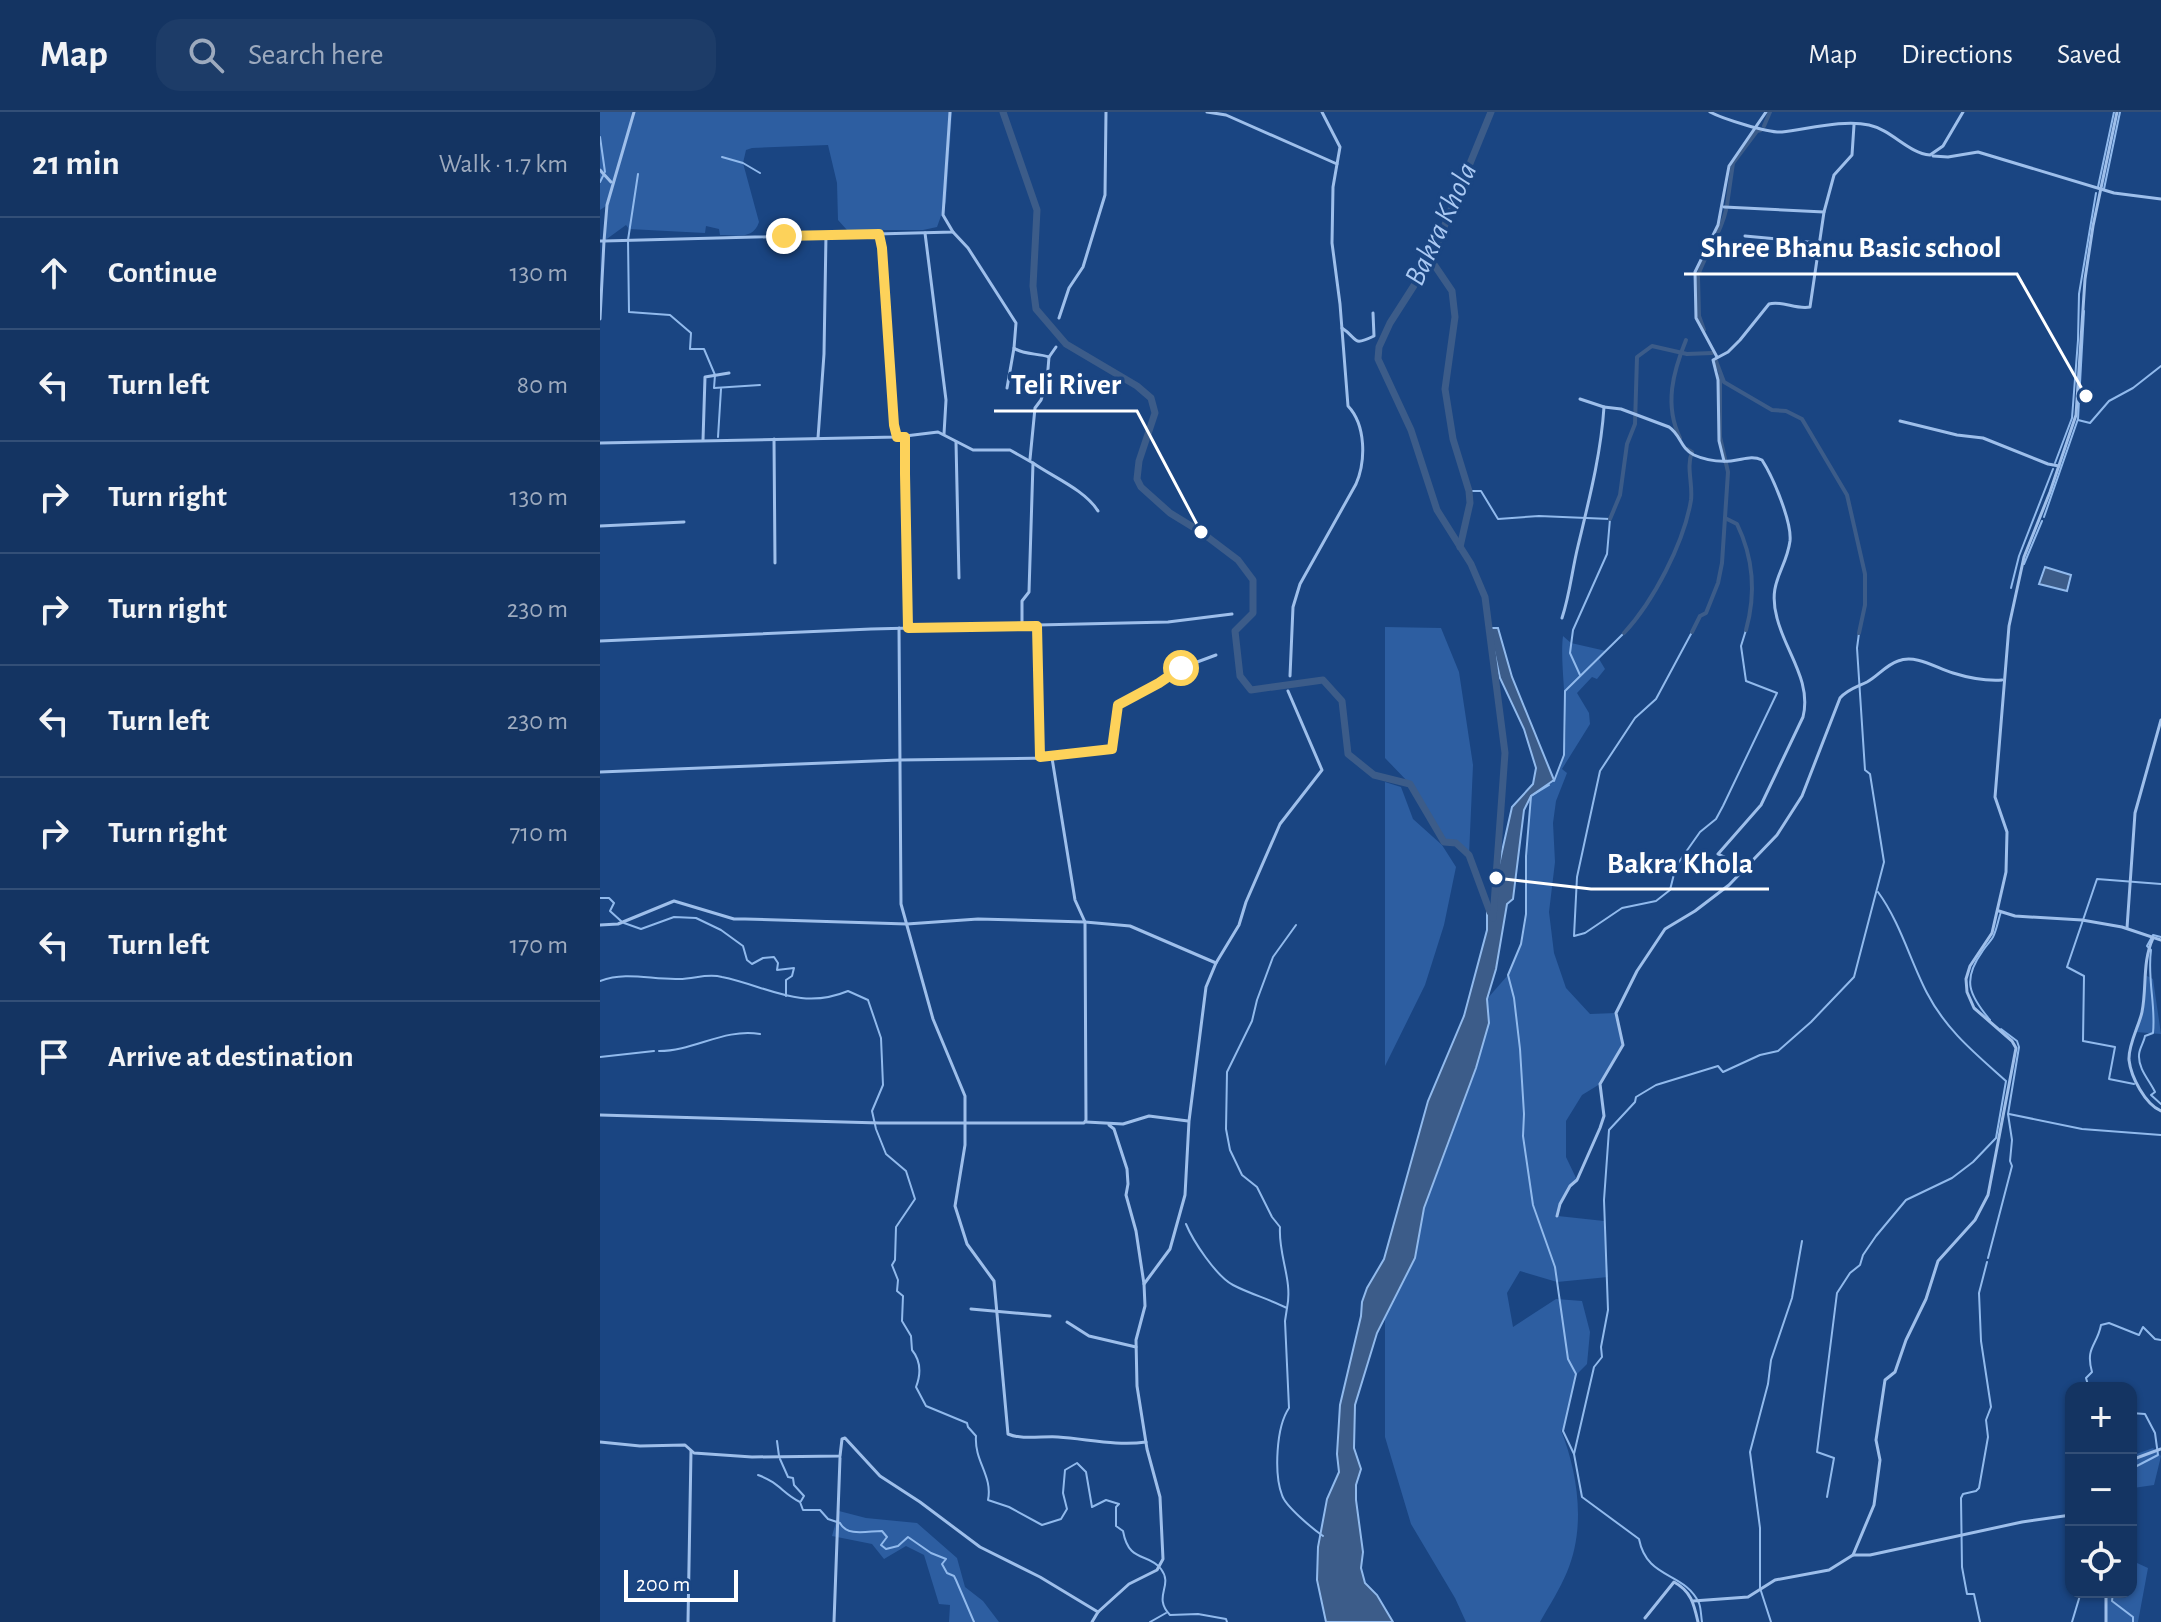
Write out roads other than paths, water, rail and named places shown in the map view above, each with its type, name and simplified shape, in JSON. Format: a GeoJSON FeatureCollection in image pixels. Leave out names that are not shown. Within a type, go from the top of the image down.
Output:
{"type":"FeatureCollection","features":[{"type":"Feature","properties":{"kind":"street"},"geometry":{"type":"LineString","coordinates":[[600,319],[602,241],[607,205],[634,112]]}},
{"type":"Feature","properties":{"kind":"street"},"geometry":{"type":"LineString","coordinates":[[950,112],[943,215],[1016,323],[1007,388]]}},
{"type":"Feature","properties":{"kind":"street"},"geometry":{"type":"LineString","coordinates":[[1059,318],[1069,288],[1083,267],[1105,195],[1106,112]]}},
{"type":"Feature","properties":{"kind":"street"},"geometry":{"type":"LineString","coordinates":[[1207,112],[1226,115],[1337,164]]}},
{"type":"Feature","properties":{"kind":"street"},"geometry":{"type":"LineString","coordinates":[[1290,676],[1293,607],[1300,584],[1360,476],[1362,431],[1356,415],[1348,406],[1332,243],[1333,187],[1340,147],[1322,112]]}},
{"type":"Feature","properties":{"kind":"street"},"geometry":{"type":"LineString","coordinates":[[1710,112],[1720,118],[1780,132],[1827,124],[1877,127],[1919,152],[1930,155],[1948,157],[1978,152],[2120,195],[2161,199]]}},
{"type":"Feature","properties":{"kind":"street"},"geometry":{"type":"LineString","coordinates":[[1717,357],[1696,318],[1695,272],[1718,225],[1729,166],[1766,112]]}},
{"type":"Feature","properties":{"kind":"street"},"geometry":{"type":"LineString","coordinates":[[1930,155],[1943,146],[1963,112]]}},
{"type":"Feature","properties":{"kind":"street"},"geometry":{"type":"LineString","coordinates":[[1853,1555],[1874,1505],[1880,1460],[1876,1440],[1885,1380],[1895,1372],[1926,1299],[1938,1261],[1975,1220],[1988,1195],[2016,1048],[1974,1008],[1967,992],[1966,979],[1970,966],[1992,933],[1999,911],[2008,851],[2007,832],[1995,797],[2001,746],[2002,680],[2009,626],[2019,573],[2076,415],[2085,279],[2117,112]]}},
{"type":"Feature","properties":{"kind":"street"},"geometry":{"type":"LineString","coordinates":[[1721,460],[1718,380],[1713,362],[1740,340],[1769,304],[1773,302],[1801,309],[1810,307],[1824,212],[1834,175],[1852,155],[1854,125]]}},
{"type":"Feature","properties":{"kind":"street"},"geometry":{"type":"LineString","coordinates":[[600,170],[612,184]]}},
{"type":"Feature","properties":{"kind":"street"},"geometry":{"type":"LineString","coordinates":[[1723,207],[1824,212]]}},
{"type":"Feature","properties":{"kind":"street"},"geometry":{"type":"LineString","coordinates":[[602,241],[953,232]]}},
{"type":"Feature","properties":{"kind":"street"},"geometry":{"type":"LineString","coordinates":[[925,233],[945,389],[944,434]]}},
{"type":"Feature","properties":{"kind":"street"},"geometry":{"type":"LineString","coordinates":[[879,234],[897,437]]}},
{"type":"Feature","properties":{"kind":"street"},"geometry":{"type":"LineString","coordinates":[[818,438],[824,354],[826,235]]}},
{"type":"Feature","properties":{"kind":"street"},"geometry":{"type":"LineString","coordinates":[[1745,236],[1818,243]]}},
{"type":"Feature","properties":{"kind":"street"},"geometry":{"type":"LineString","coordinates":[[1342,328],[1354,341],[1361,343],[1374,336],[1373,313]]}},
{"type":"Feature","properties":{"kind":"street"},"geometry":{"type":"LineString","coordinates":[[1022,626],[1022,599],[1029,592],[1034,411],[1047,381],[1049,357],[1056,347]]}},
{"type":"Feature","properties":{"kind":"street"},"geometry":{"type":"LineString","coordinates":[[1014,348],[1018,352],[1049,357]]}},
{"type":"Feature","properties":{"kind":"street"},"geometry":{"type":"LineString","coordinates":[[703,440],[705,377],[729,373]]}},
{"type":"Feature","properties":{"kind":"street"},"geometry":{"type":"LineString","coordinates":[[1580,399],[1621,409],[1669,427],[1676,432],[1684,449],[1697,456],[1721,460],[1751,457],[1762,460],[1778,491],[1790,532],[1787,552],[1775,582],[1776,616],[1800,677],[1806,705],[1761,805],[1718,854],[1748,868]]}},
{"type":"Feature","properties":{"kind":"street"},"geometry":{"type":"LineString","coordinates":[[1562,618],[1591,491],[1604,407]]}},
{"type":"Feature","properties":{"kind":"street"},"geometry":{"type":"LineString","coordinates":[[1900,421],[1983,438],[2059,466]]}},
{"type":"Feature","properties":{"kind":"street"},"geometry":{"type":"LineString","coordinates":[[600,443],[944,434],[973,450],[1010,450],[1032,461],[1074,489],[1098,511]]}},
{"type":"Feature","properties":{"kind":"street"},"geometry":{"type":"LineString","coordinates":[[905,437],[908,628]]}},
{"type":"Feature","properties":{"kind":"street"},"geometry":{"type":"LineString","coordinates":[[774,439],[775,563]]}},
{"type":"Feature","properties":{"kind":"street"},"geometry":{"type":"LineString","coordinates":[[956,442],[959,578]]}},
{"type":"Feature","properties":{"kind":"street"},"geometry":{"type":"LineString","coordinates":[[600,526],[684,522]]}},
{"type":"Feature","properties":{"kind":"street"},"geometry":{"type":"LineString","coordinates":[[600,641],[899,628],[1168,622],[1232,614]]}},
{"type":"Feature","properties":{"kind":"street"},"geometry":{"type":"LineString","coordinates":[[1037,626],[1040,757]]}},
{"type":"Feature","properties":{"kind":"street"},"geometry":{"type":"LineString","coordinates":[[899,628],[901,904],[933,1019],[965,1096],[967,1123],[955,1206],[967,1244],[994,1281],[1008,1434],[1103,1444],[1146,1442]]}},
{"type":"Feature","properties":{"kind":"street"},"geometry":{"type":"LineString","coordinates":[[600,772],[899,760],[1052,758],[1112,749],[1116,710],[1121,702],[1181,668],[1216,655]]}},
{"type":"Feature","properties":{"kind":"street"},"geometry":{"type":"LineString","coordinates":[[1557,1216],[1560,1204],[1577,1180],[1604,1116],[1600,1084],[1623,1045],[1616,1013],[1622,998],[1665,929],[1709,901],[1748,868],[1777,835],[1802,796],[1840,698],[1894,662],[1906,659],[1919,660],[1969,677],[2002,680]]}},
{"type":"Feature","properties":{"kind":"street"},"geometry":{"type":"LineString","coordinates":[[1144,1284],[1170,1249],[1186,1184],[1189,1121],[1204,997],[1216,963],[1239,925],[1280,824],[1322,770],[1288,691]]}},
{"type":"Feature","properties":{"kind":"street"},"geometry":{"type":"LineString","coordinates":[[2127,928],[2135,813],[2161,720]]}},
{"type":"Feature","properties":{"kind":"street"},"geometry":{"type":"LineString","coordinates":[[1052,758],[1075,900],[1085,922],[1086,1122]]}},
{"type":"Feature","properties":{"kind":"street"},"geometry":{"type":"LineString","coordinates":[[600,925],[618,924],[674,901],[734,919],[907,924],[978,919],[1085,922],[1130,926],[1216,963]]}},
{"type":"Feature","properties":{"kind":"street"},"geometry":{"type":"LineString","coordinates":[[1999,911],[2015,916],[2082,920],[2127,928],[2161,940]]}},
{"type":"Feature","properties":{"kind":"street"},"geometry":{"type":"LineString","coordinates":[[2153,938],[2147,951],[2143,1010],[2129,1059],[2140,1089],[2154,1108],[2161,1111]]}},
{"type":"Feature","properties":{"kind":"street"},"geometry":{"type":"LineString","coordinates":[[600,1115],[870,1123],[1086,1122],[1109,1125],[1149,1116],[1189,1121]]}},
{"type":"Feature","properties":{"kind":"street"},"geometry":{"type":"LineString","coordinates":[[1092,1622],[1098,1612],[1129,1584],[1158,1568],[1164,1547],[1160,1497],[1146,1442],[1136,1374],[1136,1347],[1145,1306],[1144,1284],[1136,1231],[1126,1195],[1127,1169],[1114,1129],[1109,1125]]}},
{"type":"Feature","properties":{"kind":"street"},"geometry":{"type":"LineString","coordinates":[[971,1309],[1050,1316]]}},
{"type":"Feature","properties":{"kind":"street"},"geometry":{"type":"LineString","coordinates":[[1067,1322],[1089,1336],[1136,1347]]}},
{"type":"Feature","properties":{"kind":"street"},"geometry":{"type":"LineString","coordinates":[[834,1622],[843,1438],[880,1476],[980,1547],[1040,1577],[1098,1612]]}},
{"type":"Feature","properties":{"kind":"street"},"geometry":{"type":"LineString","coordinates":[[600,1442],[640,1446],[685,1445],[691,1451],[752,1457],[840,1456]]}},
{"type":"Feature","properties":{"kind":"street"},"geometry":{"type":"LineString","coordinates":[[2137,1457],[2161,1449]]}},
{"type":"Feature","properties":{"kind":"street"},"geometry":{"type":"LineString","coordinates":[[688,1622],[691,1451]]}},
{"type":"Feature","properties":{"kind":"street"},"geometry":{"type":"LineString","coordinates":[[1693,1601],[1748,1597],[1775,1580],[1829,1570],[1853,1555],[1870,1555],[2022,1522],[2065,1516]]}},
{"type":"Feature","properties":{"kind":"street"},"geometry":{"type":"LineString","coordinates":[[1645,1618],[1674,1582],[1684,1587],[1693,1601],[1698,1622]]}},
{"type":"Feature","properties":{"kind":"street"},"geometry":{"type":"LineString","coordinates":[[2106,1598],[2106,1622]]}},
{"type":"Feature","properties":{"kind":"waterway"},"geometry":{"type":"LineString","coordinates":[[1003,112],[1037,210],[1033,286],[1036,309],[1066,344],[1137,386],[1151,398],[1155,413],[1139,461],[1137,479],[1141,487],[1170,513],[1238,560],[1253,580],[1253,613],[1235,631],[1240,676],[1251,690],[1323,680],[1342,701],[1348,754],[1374,775],[1410,784],[1444,842],[1456,843],[1469,855],[1490,912]]}},
{"type":"Feature","properties":{"kind":"waterway","name":"Bakra Khola"},"geometry":{"type":"LineString","coordinates":[[1491,112],[1431,259],[1390,323],[1379,347],[1378,359],[1411,430],[1437,510],[1471,564],[1485,597],[1505,753],[1493,918]]}},
{"type":"Feature","properties":{"kind":"waterway"},"geometry":{"type":"LineString","coordinates":[[1764,126],[1770,112]]}},
{"type":"Feature","properties":{"kind":"waterway"},"geometry":{"type":"LineString","coordinates":[[2098,187],[2114,112]]}},
{"type":"Feature","properties":{"kind":"waterway"},"geometry":{"type":"LineString","coordinates":[[2104,189],[2120,112]]}},
{"type":"Feature","properties":{"kind":"waterway"},"geometry":{"type":"LineString","coordinates":[[1727,205],[1733,163],[1757,131],[1761,130]]}},
{"type":"Feature","properties":{"kind":"waterway"},"geometry":{"type":"LineString","coordinates":[[600,137],[605,172]]}},
{"type":"Feature","properties":{"kind":"waterway"},"geometry":{"type":"LineString","coordinates":[[722,157],[743,163],[760,173]]}},
{"type":"Feature","properties":{"kind":"waterway"},"geometry":{"type":"LineString","coordinates":[[638,174],[628,240],[629,312],[670,315],[691,333],[690,349],[704,349],[715,375],[714,388],[760,385]]}},
{"type":"Feature","properties":{"kind":"waterway"},"geometry":{"type":"LineString","coordinates":[[600,182],[603,176]]}},
{"type":"Feature","properties":{"kind":"waterway"},"geometry":{"type":"LineString","coordinates":[[2055,463],[2072,418],[2079,294],[2096,193]]}},
{"type":"Feature","properties":{"kind":"waterway"},"geometry":{"type":"LineString","coordinates":[[1699,273],[1726,210]]}},
{"type":"Feature","properties":{"kind":"waterway"},"geometry":{"type":"LineString","coordinates":[[1431,260],[1452,291],[1455,317],[1445,389],[1453,439],[1469,491],[1470,503],[1460,547]]}},
{"type":"Feature","properties":{"kind":"waterway"},"geometry":{"type":"LineString","coordinates":[[1698,277],[1699,316],[1704,330]]}},
{"type":"Feature","properties":{"kind":"waterway"},"geometry":{"type":"LineString","coordinates":[[2044,517],[2078,419],[2084,311]]}},
{"type":"Feature","properties":{"kind":"waterway"},"geometry":{"type":"LineString","coordinates":[[1680,438],[1671,401],[1677,364],[1686,340]]}},
{"type":"Feature","properties":{"kind":"waterway"},"geometry":{"type":"LineString","coordinates":[[1610,519],[1620,495],[1627,444],[1635,424],[1637,357],[1652,346],[1687,354],[1712,353]]}},
{"type":"Feature","properties":{"kind":"waterway"},"geometry":{"type":"LineString","coordinates":[[1716,361],[1724,382],[1772,410],[1786,411],[1802,419],[1847,495],[1865,574],[1865,605],[1859,633]]}},
{"type":"Feature","properties":{"kind":"waterway"},"geometry":{"type":"LineString","coordinates":[[2078,420],[2090,423],[2109,401],[2133,388],[2161,366]]}},
{"type":"Feature","properties":{"kind":"waterway"},"geometry":{"type":"LineString","coordinates":[[1692,632],[1700,616],[1706,613],[1722,563],[1728,472],[1720,437],[1720,375]]}},
{"type":"Feature","properties":{"kind":"waterway"},"geometry":{"type":"LineString","coordinates":[[718,437],[721,389]]}},
{"type":"Feature","properties":{"kind":"waterway"},"geometry":{"type":"LineString","coordinates":[[1624,633],[1656,589],[1682,535],[1691,500],[1692,452],[1687,449]]}},
{"type":"Feature","properties":{"kind":"waterway"},"geometry":{"type":"LineString","coordinates":[[2011,588],[2019,556],[2053,469]]}},
{"type":"Feature","properties":{"kind":"waterway"},"geometry":{"type":"LineString","coordinates":[[1469,491],[1481,491],[1498,519],[1539,516],[1610,519],[1607,554],[1573,630],[1570,653],[1580,675]]}},
{"type":"Feature","properties":{"kind":"waterway"},"geometry":{"type":"LineString","coordinates":[[1725,518],[1737,524],[1750,563],[1752,590],[1746,630]]}},
{"type":"Feature","properties":{"kind":"waterway"},"geometry":{"type":"LineString","coordinates":[[2024,564],[2042,521]]}},
{"type":"Feature","properties":{"kind":"waterway"},"geometry":{"type":"LineString","coordinates":[[1692,632],[1656,699],[1635,718],[1600,771],[1577,877],[1574,936],[1585,933],[1622,908],[1656,901],[1670,890],[1676,866],[1700,832],[1716,819],[1777,693],[1746,681],[1741,646],[1746,630]]}},
{"type":"Feature","properties":{"kind":"waterway"},"geometry":{"type":"LineString","coordinates":[[1554,781],[1564,755],[1565,691],[1624,633]]}},
{"type":"Feature","properties":{"kind":"waterway"},"geometry":{"type":"LineString","coordinates":[[1574,1454],[1594,1367],[1602,1357],[1608,1310],[1604,1200],[1609,1130],[1636,1097],[1656,1085],[1718,1066],[1723,1072],[1760,1055],[1778,1051],[1854,977],[1884,862],[1870,774],[1865,770],[1857,648],[1859,633]]}},
{"type":"Feature","properties":{"kind":"waterway"},"geometry":{"type":"LineString","coordinates":[[1549,785],[1531,796],[1526,856],[1526,914],[1521,944],[1508,975],[1520,1049],[1523,1136],[1533,1205],[1555,1267],[1568,1359],[1576,1374],[1563,1431],[1574,1454],[1582,1497],[1639,1539],[1650,1562],[1692,1593],[1700,1605],[1702,1622]]}},
{"type":"Feature","properties":{"kind":"waterway"},"geometry":{"type":"LineString","coordinates":[[2134,1084],[2109,1079],[2115,1047],[2083,1041],[2084,976],[2067,967],[2097,879],[2161,884]]}},
{"type":"Feature","properties":{"kind":"waterway"},"geometry":{"type":"LineString","coordinates":[[1827,1497],[1834,1458],[1817,1452],[1837,1293],[1850,1273],[1860,1265],[1876,1236],[1906,1200],[1952,1178],[1996,1138],[2006,1081],[1943,1019],[1921,980],[1893,916],[1878,892]]}},
{"type":"Feature","properties":{"kind":"waterway"},"geometry":{"type":"LineString","coordinates":[[600,898],[609,898],[614,903],[610,911],[621,921]]}},
{"type":"Feature","properties":{"kind":"waterway"},"geometry":{"type":"LineString","coordinates":[[1990,1020],[1973,995],[1970,979],[1976,962],[1993,937],[2001,912]]}},
{"type":"Feature","properties":{"kind":"waterway"},"geometry":{"type":"LineString","coordinates":[[624,923],[641,929],[674,917],[696,918],[721,930],[743,946],[747,960],[752,964],[774,957],[778,963],[777,970],[794,968],[792,976],[786,980],[786,996]]}},
{"type":"Feature","properties":{"kind":"waterway"},"geometry":{"type":"LineString","coordinates":[[1287,1308],[1288,1287],[1280,1227],[1257,1187],[1242,1175],[1230,1150],[1226,1129],[1227,1072],[1252,1021],[1273,957],[1296,925]]}},
{"type":"Feature","properties":{"kind":"waterway"},"geometry":{"type":"LineString","coordinates":[[2161,937],[2153,935],[2147,946],[2151,950],[2153,1033],[2145,1036],[2139,1055],[2142,1070],[2155,1092],[2151,1095],[2161,1104]]}},
{"type":"Feature","properties":{"kind":"waterway"},"geometry":{"type":"LineString","coordinates":[[600,981],[620,977],[679,979],[717,976],[799,998],[831,997],[848,991],[868,1000],[881,1038],[883,1085],[872,1111],[876,1129],[886,1154],[906,1171],[915,1199],[896,1227],[895,1260],[892,1265],[898,1280],[897,1291],[903,1296],[902,1321],[911,1336],[912,1350],[919,1363],[916,1387],[926,1406],[967,1423],[976,1436],[988,1483],[988,1500],[1009,1507],[1042,1525],[1061,1519],[1067,1509],[1063,1493],[1065,1470],[1077,1463],[1086,1472],[1092,1507],[1106,1500],[1119,1504],[1116,1507],[1116,1526],[1123,1531],[1130,1548],[1161,1569],[1165,1581],[1163,1602],[1170,1615],[1198,1614],[1226,1619],[1227,1622]]}},
{"type":"Feature","properties":{"kind":"waterway"},"geometry":{"type":"LineString","coordinates":[[1988,1258],[2012,1166],[2008,1114],[2019,1047],[2017,1041],[2001,1029]]}},
{"type":"Feature","properties":{"kind":"waterway"},"geometry":{"type":"LineString","coordinates":[[659,1051],[684,1048],[734,1034],[760,1034]]}},
{"type":"Feature","properties":{"kind":"waterway"},"geometry":{"type":"LineString","coordinates":[[600,1057],[654,1051]]}},
{"type":"Feature","properties":{"kind":"waterway"},"geometry":{"type":"LineString","coordinates":[[2009,1114],[2082,1129],[2161,1135]]}},
{"type":"Feature","properties":{"kind":"waterway"},"geometry":{"type":"LineString","coordinates":[[1186,1224],[1206,1258],[1226,1280],[1287,1308],[1289,1408],[1279,1438],[1279,1486],[1288,1505],[1323,1536]]}},
{"type":"Feature","properties":{"kind":"waterway"},"geometry":{"type":"LineString","coordinates":[[1771,1622],[1760,1588],[1760,1528],[1750,1452],[1768,1384],[1771,1360],[1792,1298],[1802,1241]]}},
{"type":"Feature","properties":{"kind":"waterway"},"geometry":{"type":"LineString","coordinates":[[1980,1622],[1974,1594],[1967,1594],[1962,1567],[1961,1498],[1963,1494],[1979,1488],[1988,1437],[1986,1420],[1991,1407],[1981,1341],[1979,1293],[1987,1262]]}},
{"type":"Feature","properties":{"kind":"waterway"},"geometry":{"type":"LineString","coordinates":[[2087,1382],[2086,1378],[2092,1372],[2091,1352],[2101,1325],[2109,1323],[2139,1335],[2143,1327],[2155,1339],[2161,1340]]}},
{"type":"Feature","properties":{"kind":"waterway"},"geometry":{"type":"LineString","coordinates":[[2137,1413],[2145,1414],[2155,1433],[2158,1455],[2137,1466]]}},
{"type":"Feature","properties":{"kind":"waterway"},"geometry":{"type":"LineString","coordinates":[[777,1441],[779,1456]]}},
{"type":"Feature","properties":{"kind":"waterway"},"geometry":{"type":"LineString","coordinates":[[780,1459],[788,1477],[793,1478],[794,1485],[804,1496],[801,1501]]}},
{"type":"Feature","properties":{"kind":"waterway"},"geometry":{"type":"LineString","coordinates":[[758,1475],[800,1502],[803,1510],[820,1510],[828,1519],[848,1530],[882,1531],[887,1537],[881,1545],[886,1549],[898,1546],[908,1537],[946,1559],[942,1564],[947,1573],[954,1576],[974,1622]]}},
{"type":"Feature","properties":{"kind":"waterway"},"geometry":{"type":"LineString","coordinates":[[2072,1622],[2079,1598]]}},
{"type":"Feature","properties":{"kind":"waterway"},"geometry":{"type":"LineString","coordinates":[[2112,1598],[2112,1601],[2133,1617],[2133,1622]]}},
{"type":"Feature","properties":{"kind":"waterway"},"geometry":{"type":"LineString","coordinates":[[1150,1622],[1166,1613]]}},
{"type":"Feature","properties":{"kind":"place","name":"Shree Bhanu Basic school"},"geometry":{"type":"Point","coordinates":[2086,396]}},
{"type":"Feature","properties":{"kind":"place","name":"Teli River"},"geometry":{"type":"Point","coordinates":[1201,532]}},
{"type":"Feature","properties":{"kind":"place","name":"Bakra Khola"},"geometry":{"type":"Point","coordinates":[1496,878]}}]}
